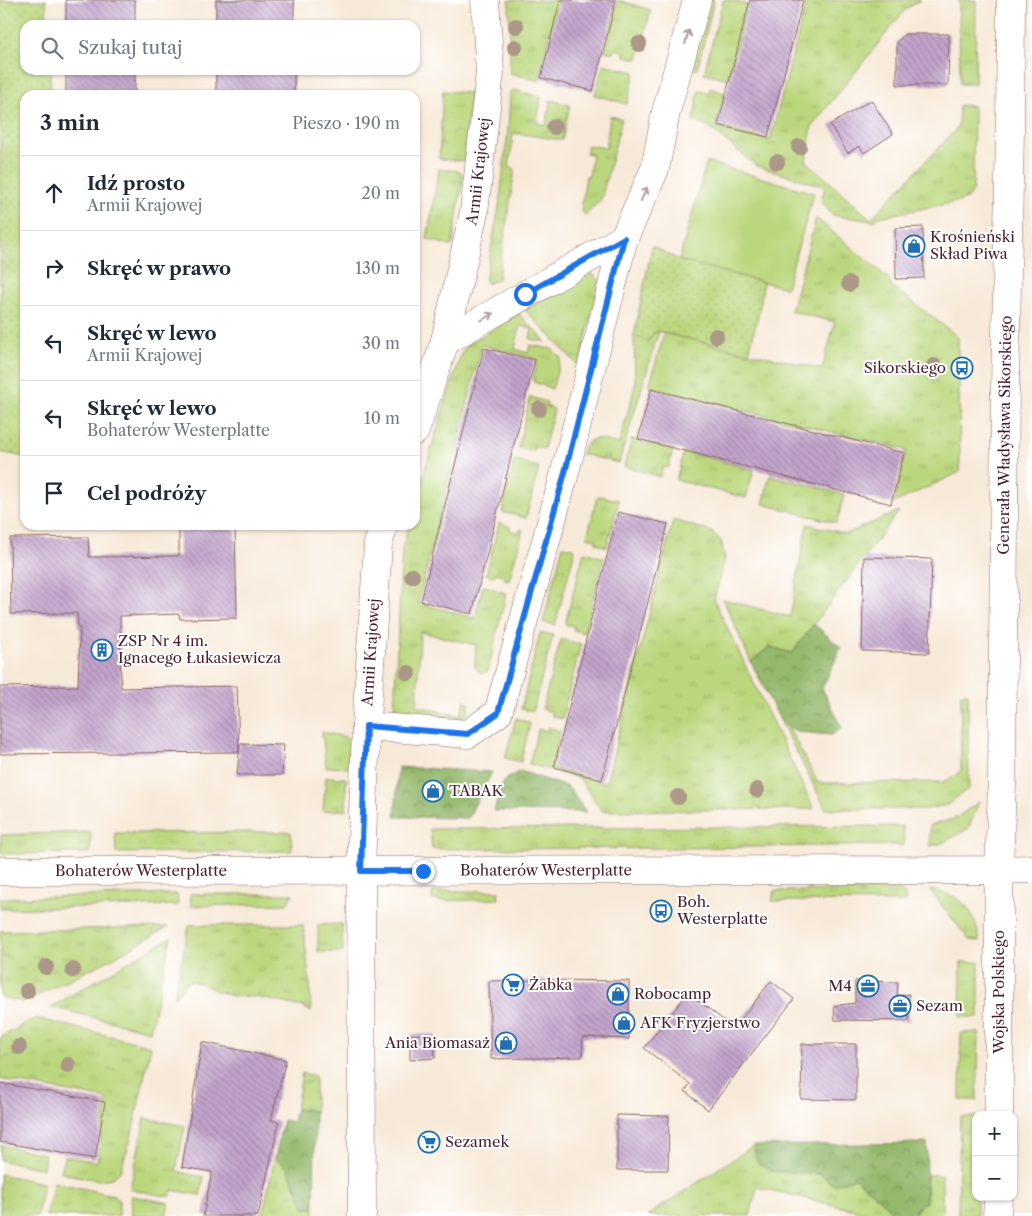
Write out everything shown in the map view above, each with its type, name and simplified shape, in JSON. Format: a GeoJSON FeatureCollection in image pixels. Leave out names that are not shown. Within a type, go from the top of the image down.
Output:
{"type":"FeatureCollection","features":[{"type":"Feature","properties":{"kind":"street","name":"Armii Krajowej"},"geometry":{"type":"LineString","coordinates":[[420,416],[445,341],[474,212],[490,72],[484,0]]}},
{"type":"Feature","properties":{"kind":"street"},"geometry":{"type":"LineString","coordinates":[[366,726],[468,734],[498,713],[564,476],[624,238],[655,169],[666,112],[697,0]]}},
{"type":"Feature","properties":{"kind":"street","name":"Generała Władysława Sikorskiego"},"geometry":{"type":"LineString","coordinates":[[999,870],[1002,783],[1004,406],[1011,0]]}},
{"type":"Feature","properties":{"kind":"street"},"geometry":{"type":"LineString","coordinates":[[445,341],[624,238]]}},
{"type":"Feature","properties":{"kind":"street","name":"Armii Krajowej"},"geometry":{"type":"LineString","coordinates":[[362,1216],[361,871],[366,726],[378,544],[382,530]]}},
{"type":"Feature","properties":{"kind":"street","name":"Bohaterów Westerplatte"},"geometry":{"type":"LineString","coordinates":[[0,872],[1032,869]]}},
{"type":"Feature","properties":{"kind":"street","name":"Wojska Polskiego"},"geometry":{"type":"LineString","coordinates":[[999,870],[999,1111]]}},
{"type":"Feature","properties":{"kind":"street"},"geometry":{"type":"LineString","coordinates":[[997,1216],[998,1201]]}},
{"type":"Feature","properties":{"kind":"green space"},"geometry":{"type":"Polygon","coordinates":[[[0,0],[46,0],[47,20],[20,20],[20,75],[50,75],[51,90],[20,90],[20,456],[0,452],[0,0]]]}},
{"type":"Feature","properties":{"kind":"green space"},"geometry":{"type":"Polygon","coordinates":[[[509,0],[558,0],[539,81],[510,73],[509,0]]]}},
{"type":"Feature","properties":{"kind":"green space"},"geometry":{"type":"Polygon","coordinates":[[[618,0],[651,10],[638,59],[624,56],[624,51],[614,49],[613,53],[605,51],[618,0]]]}},
{"type":"Feature","properties":{"kind":"green space"},"geometry":{"type":"Polygon","coordinates":[[[707,0],[714,0],[697,70],[689,68],[707,0]]]}},
{"type":"Feature","properties":{"kind":"green space"},"geometry":{"type":"Polygon","coordinates":[[[723,0],[747,5],[728,79],[704,73],[723,0]]]}},
{"type":"Feature","properties":{"kind":"green space"},"geometry":{"type":"Polygon","coordinates":[[[807,0],[920,0],[905,10],[812,126],[806,161],[871,219],[958,127],[959,105],[974,106],[973,190],[969,197],[962,201],[879,217],[874,221],[832,215],[821,201],[825,187],[757,166],[715,132],[693,121],[699,90],[709,92],[710,88],[725,93],[716,126],[770,140],[807,0]]]}},
{"type":"Feature","properties":{"kind":"green space"},"geometry":{"type":"Polygon","coordinates":[[[959,0],[976,0],[975,84],[960,84],[959,0]]]}},
{"type":"Feature","properties":{"kind":"green space"},"geometry":{"type":"Polygon","coordinates":[[[603,64],[635,72],[627,104],[595,95],[603,64]]]}},
{"type":"Feature","properties":{"kind":"green space"},"geometry":{"type":"Polygon","coordinates":[[[514,90],[541,97],[537,123],[546,125],[551,100],[570,105],[562,140],[513,134],[509,167],[515,169],[498,279],[487,284],[485,282],[499,206],[508,132],[510,93],[514,90]]]}},
{"type":"Feature","properties":{"kind":"green space"},"geometry":{"type":"Polygon","coordinates":[[[443,91],[470,93],[464,161],[439,159],[443,91]]]}},
{"type":"Feature","properties":{"kind":"green space"},"geometry":{"type":"Polygon","coordinates":[[[610,116],[622,119],[601,199],[586,215],[581,211],[586,176],[589,176],[592,154],[586,153],[588,145],[606,148],[610,116]]]}},
{"type":"Feature","properties":{"kind":"green space"},"geometry":{"type":"Polygon","coordinates":[[[707,162],[814,193],[786,288],[679,260],[707,162]]]}},
{"type":"Feature","properties":{"kind":"green space"},"geometry":{"type":"Polygon","coordinates":[[[439,169],[460,171],[463,177],[451,246],[427,239],[439,169]]]}},
{"type":"Feature","properties":{"kind":"green space"},"geometry":{"type":"Polygon","coordinates":[[[816,218],[888,278],[892,286],[958,337],[958,359],[953,359],[954,379],[959,379],[960,472],[894,503],[906,450],[649,387],[664,333],[822,369],[835,322],[791,311],[816,218]]]}},
{"type":"Feature","properties":{"kind":"green space"},"geometry":{"type":"Polygon","coordinates":[[[652,246],[679,260],[763,282],[761,302],[749,353],[656,331],[648,341],[634,335],[652,246]]]}},
{"type":"Feature","properties":{"kind":"green space"},"geometry":{"type":"Polygon","coordinates":[[[587,273],[594,275],[600,281],[579,366],[525,310],[587,273]]]}},
{"type":"Feature","properties":{"kind":"green space"},"geometry":{"type":"Polygon","coordinates":[[[519,314],[546,342],[530,339],[532,329],[520,326],[515,349],[528,353],[530,345],[552,349],[561,358],[552,389],[533,382],[537,359],[482,345],[418,603],[475,618],[483,586],[506,593],[488,671],[484,674],[480,673],[475,667],[476,645],[420,632],[417,706],[460,716],[465,700],[469,703],[468,712],[462,718],[397,711],[394,709],[402,549],[408,530],[420,530],[420,487],[462,352],[468,344],[519,314]]]}},
{"type":"Feature","properties":{"kind":"green space"},"geometry":{"type":"Polygon","coordinates":[[[656,331],[659,331],[619,463],[581,454],[584,447],[592,440],[601,439],[619,444],[635,386],[634,335],[648,341],[656,331]]]}},
{"type":"Feature","properties":{"kind":"green space"},"geometry":{"type":"Polygon","coordinates":[[[530,397],[547,402],[546,406],[554,409],[544,449],[534,447],[533,451],[518,448],[530,397]]]}},
{"type":"Feature","properties":{"kind":"green space"},"geometry":{"type":"Polygon","coordinates":[[[632,439],[673,450],[668,468],[663,467],[660,477],[624,466],[632,439]]]}},
{"type":"Feature","properties":{"kind":"green space"},"geometry":{"type":"Polygon","coordinates":[[[684,451],[754,470],[746,498],[676,480],[684,451]]]}},
{"type":"Feature","properties":{"kind":"green space"},"geometry":{"type":"Polygon","coordinates":[[[514,460],[539,467],[526,518],[502,512],[514,460]]]}},
{"type":"Feature","properties":{"kind":"green space"},"geometry":{"type":"Polygon","coordinates":[[[770,475],[844,494],[837,523],[763,504],[770,475]]]}},
{"type":"Feature","properties":{"kind":"green space"},"geometry":{"type":"Polygon","coordinates":[[[597,497],[619,500],[607,547],[596,543],[596,539],[587,537],[597,497]]]}},
{"type":"Feature","properties":{"kind":"green space"},"geometry":{"type":"Polygon","coordinates":[[[899,511],[792,653],[769,647],[751,662],[723,599],[790,617],[807,524],[846,534],[899,511]]]}},
{"type":"Feature","properties":{"kind":"green space"},"geometry":{"type":"Polygon","coordinates":[[[673,520],[712,532],[721,541],[725,558],[714,600],[814,809],[602,811],[579,778],[529,764],[538,729],[547,731],[548,727],[560,731],[552,768],[606,783],[673,520]]]}},
{"type":"Feature","properties":{"kind":"green space"},"geometry":{"type":"Polygon","coordinates":[[[499,523],[519,533],[520,529],[523,530],[509,580],[504,579],[504,575],[495,573],[494,576],[486,574],[499,523]]]}},
{"type":"Feature","properties":{"kind":"green space"},"geometry":{"type":"Polygon","coordinates":[[[563,546],[574,548],[575,550],[555,625],[543,622],[563,546]]]}},
{"type":"Feature","properties":{"kind":"green space"},"geometry":{"type":"Polygon","coordinates":[[[584,552],[604,558],[584,633],[573,630],[574,626],[565,624],[584,552]]]}},
{"type":"Feature","properties":{"kind":"green space"},"geometry":{"type":"Polygon","coordinates":[[[814,624],[841,648],[822,688],[842,728],[831,735],[798,732],[781,722],[751,662],[769,647],[792,653],[814,624]]]}},
{"type":"Feature","properties":{"kind":"green space"},"geometry":{"type":"Polygon","coordinates":[[[540,633],[553,635],[533,711],[521,709],[540,633]]]}},
{"type":"Feature","properties":{"kind":"green space"},"geometry":{"type":"Polygon","coordinates":[[[561,639],[581,644],[562,719],[552,716],[552,712],[542,709],[561,639]]]}},
{"type":"Feature","properties":{"kind":"green space"},"geometry":{"type":"Polygon","coordinates":[[[968,693],[969,788],[947,805],[927,809],[826,809],[781,722],[788,726],[818,783],[943,782],[956,776],[961,770],[961,694],[968,693]]]}},
{"type":"Feature","properties":{"kind":"green space"},"geometry":{"type":"Polygon","coordinates":[[[516,718],[530,723],[521,762],[505,758],[516,718]]]}},
{"type":"Feature","properties":{"kind":"green space"},"geometry":{"type":"Polygon","coordinates":[[[322,732],[346,737],[350,742],[348,768],[326,767],[322,732]]]}},
{"type":"Feature","properties":{"kind":"green space"},"geometry":{"type":"Polygon","coordinates":[[[398,767],[492,772],[468,818],[395,817],[398,767]]]}},
{"type":"Feature","properties":{"kind":"green space"},"geometry":{"type":"Polygon","coordinates":[[[520,771],[568,787],[586,812],[494,811],[503,781],[520,771]]]}},
{"type":"Feature","properties":{"kind":"green space"},"geometry":{"type":"Polygon","coordinates":[[[326,777],[346,778],[346,810],[323,811],[326,777]]]}},
{"type":"Feature","properties":{"kind":"green space"},"geometry":{"type":"Polygon","coordinates":[[[979,802],[968,829],[940,844],[930,846],[930,825],[954,819],[979,802]]]}},
{"type":"Feature","properties":{"kind":"green space"},"geometry":{"type":"Polygon","coordinates":[[[903,826],[904,845],[674,848],[432,849],[430,829],[903,826]]]}},
{"type":"Feature","properties":{"kind":"green space"},"geometry":{"type":"Polygon","coordinates":[[[91,832],[90,853],[1,854],[1,835],[91,832]]]}},
{"type":"Feature","properties":{"kind":"green space"},"geometry":{"type":"Polygon","coordinates":[[[291,832],[292,851],[116,853],[115,833],[291,832]]]}},
{"type":"Feature","properties":{"kind":"green space"},"geometry":{"type":"Polygon","coordinates":[[[899,890],[905,894],[905,902],[772,901],[774,891],[899,890]]]}},
{"type":"Feature","properties":{"kind":"green space"},"geometry":{"type":"Polygon","coordinates":[[[930,890],[951,896],[965,905],[974,920],[980,941],[969,940],[930,890]]]}},
{"type":"Feature","properties":{"kind":"green space"},"geometry":{"type":"Polygon","coordinates":[[[433,891],[498,891],[499,899],[441,901],[432,899],[433,891]]]}},
{"type":"Feature","properties":{"kind":"green space"},"geometry":{"type":"Polygon","coordinates":[[[177,894],[178,905],[0,909],[0,898],[177,894]]]}},
{"type":"Feature","properties":{"kind":"green space"},"geometry":{"type":"Polygon","coordinates":[[[190,894],[293,894],[287,904],[191,906],[190,894]]]}},
{"type":"Feature","properties":{"kind":"green space"},"geometry":{"type":"Polygon","coordinates":[[[342,924],[343,952],[318,952],[318,925],[342,924]]]}},
{"type":"Feature","properties":{"kind":"green space"},"geometry":{"type":"Polygon","coordinates":[[[189,925],[303,925],[311,1012],[303,1007],[276,1001],[256,997],[233,996],[216,991],[201,983],[189,981],[174,997],[189,925]]]}},
{"type":"Feature","properties":{"kind":"green space"},"geometry":{"type":"Polygon","coordinates":[[[168,927],[109,960],[24,1002],[0,997],[0,931],[168,927]]]}},
{"type":"Feature","properties":{"kind":"green space"},"geometry":{"type":"Polygon","coordinates":[[[171,937],[150,1031],[51,1007],[171,937]]]}},
{"type":"Feature","properties":{"kind":"green space"},"geometry":{"type":"Polygon","coordinates":[[[961,962],[979,962],[979,1017],[960,1017],[961,962]]]}},
{"type":"Feature","properties":{"kind":"green space"},"geometry":{"type":"Polygon","coordinates":[[[35,1018],[151,1046],[131,1138],[120,1172],[112,1178],[99,1180],[61,1173],[64,1156],[97,1162],[107,1099],[0,1079],[0,1038],[35,1018]]]}},
{"type":"Feature","properties":{"kind":"green space"},"geometry":{"type":"Polygon","coordinates":[[[979,1032],[977,1100],[960,1100],[961,1033],[979,1032]]]}},
{"type":"Feature","properties":{"kind":"green space"},"geometry":{"type":"Polygon","coordinates":[[[302,1073],[315,1076],[315,1111],[296,1109],[302,1073]]]}},
{"type":"Feature","properties":{"kind":"green space"},"geometry":{"type":"Polygon","coordinates":[[[296,1109],[315,1111],[314,1208],[305,1208],[288,1169],[275,1157],[283,1120],[293,1122],[296,1109]]]}},
{"type":"Feature","properties":{"kind":"green space"},"geometry":{"type":"Polygon","coordinates":[[[960,1117],[972,1117],[972,1201],[977,1201],[977,1216],[958,1216],[960,1117]]]}},
{"type":"Feature","properties":{"kind":"green space"},"geometry":{"type":"Polygon","coordinates":[[[145,1118],[185,1126],[176,1171],[204,1177],[200,1195],[172,1190],[170,1197],[130,1189],[145,1118]]]}},
{"type":"Feature","properties":{"kind":"green space"},"geometry":{"type":"Polygon","coordinates":[[[927,1143],[926,1202],[917,1209],[914,1216],[895,1216],[885,1204],[855,1178],[833,1185],[821,1174],[772,1171],[758,1163],[753,1146],[927,1143]]]}},
{"type":"Feature","properties":{"kind":"green space"},"geometry":{"type":"Polygon","coordinates":[[[1,1145],[45,1154],[43,1169],[0,1160],[1,1145]]]}},
{"type":"Feature","properties":{"kind":"green space"},"geometry":{"type":"Polygon","coordinates":[[[753,1146],[759,1163],[772,1171],[821,1174],[833,1185],[855,1178],[885,1204],[895,1216],[880,1216],[757,1187],[750,1216],[647,1216],[753,1146]]]}},
{"type":"Feature","properties":{"kind":"green space"},"geometry":{"type":"Polygon","coordinates":[[[275,1157],[288,1169],[305,1207],[314,1208],[314,1216],[262,1216],[275,1157]]]}},
{"type":"Feature","properties":{"kind":"green space"},"geometry":{"type":"Polygon","coordinates":[[[0,1174],[43,1183],[37,1216],[0,1216],[0,1174]]]}},
{"type":"Feature","properties":{"kind":"green space"},"geometry":{"type":"Polygon","coordinates":[[[927,1175],[942,1175],[942,1216],[914,1216],[917,1209],[926,1202],[927,1175]]]}},
{"type":"Feature","properties":{"kind":"green space"},"geometry":{"type":"Polygon","coordinates":[[[54,1182],[113,1195],[119,1200],[119,1216],[46,1216],[54,1182]]]}},
{"type":"Feature","properties":{"kind":"green space"},"geometry":{"type":"Polygon","coordinates":[[[131,1196],[169,1203],[166,1216],[132,1216],[131,1196]]]}},
{"type":"Feature","properties":{"kind":"building"},"geometry":{"type":"Polygon","coordinates":[[[66,0],[135,0],[135,20],[66,20],[66,0]]]}},
{"type":"Feature","properties":{"kind":"building"},"geometry":{"type":"Polygon","coordinates":[[[216,0],[294,0],[294,20],[216,20],[216,0]]]}},
{"type":"Feature","properties":{"kind":"building"},"geometry":{"type":"Polygon","coordinates":[[[560,0],[616,0],[593,91],[541,78],[560,0]]]}},
{"type":"Feature","properties":{"kind":"building"},"geometry":{"type":"Polygon","coordinates":[[[750,0],[803,0],[768,137],[718,125],[750,0]]]}},
{"type":"Feature","properties":{"kind":"building"},"geometry":{"type":"Polygon","coordinates":[[[905,34],[949,34],[948,85],[897,85],[897,42],[905,34]]]}},
{"type":"Feature","properties":{"kind":"building"},"geometry":{"type":"Polygon","coordinates":[[[66,75],[135,75],[135,90],[66,90],[66,75]]]}},
{"type":"Feature","properties":{"kind":"building"},"geometry":{"type":"Polygon","coordinates":[[[216,75],[294,75],[294,90],[216,90],[216,75]]]}},
{"type":"Feature","properties":{"kind":"building"},"geometry":{"type":"Polygon","coordinates":[[[871,100],[893,134],[864,153],[859,146],[848,153],[830,125],[871,100]]]}},
{"type":"Feature","properties":{"kind":"building"},"geometry":{"type":"Polygon","coordinates":[[[923,227],[924,278],[896,279],[895,228],[923,227]]]}},
{"type":"Feature","properties":{"kind":"building"},"geometry":{"type":"Polygon","coordinates":[[[484,348],[535,360],[472,614],[421,601],[484,348]]]}},
{"type":"Feature","properties":{"kind":"building"},"geometry":{"type":"Polygon","coordinates":[[[651,389],[904,453],[891,504],[638,439],[651,389]]]}},
{"type":"Feature","properties":{"kind":"building"},"geometry":{"type":"Polygon","coordinates":[[[618,512],[668,524],[602,780],[554,767],[618,512]]]}},
{"type":"Feature","properties":{"kind":"building","name":"ZSP Nr 4 im. Ignacego Łukasiewicza"},"geometry":{"type":"Polygon","coordinates":[[[179,530],[235,530],[237,618],[180,619],[179,614],[120,616],[121,688],[237,686],[239,752],[0,754],[0,687],[78,686],[80,628],[78,628],[77,613],[11,614],[10,538],[88,537],[89,557],[179,556],[179,530]]]}},
{"type":"Feature","properties":{"kind":"building"},"geometry":{"type":"Polygon","coordinates":[[[864,557],[932,559],[929,653],[862,651],[864,557]]]}},
{"type":"Feature","properties":{"kind":"building"},"geometry":{"type":"Polygon","coordinates":[[[240,744],[284,745],[282,775],[237,775],[240,744]]]}},
{"type":"Feature","properties":{"kind":"building"},"geometry":{"type":"Polygon","coordinates":[[[489,981],[629,981],[629,1039],[583,1037],[582,1057],[491,1059],[489,981]]]}},
{"type":"Feature","properties":{"kind":"building"},"geometry":{"type":"Polygon","coordinates":[[[771,981],[794,999],[708,1110],[685,1091],[690,1084],[644,1048],[688,993],[734,1028],[771,981]]]}},
{"type":"Feature","properties":{"kind":"building"},"geometry":{"type":"Polygon","coordinates":[[[855,981],[898,982],[897,996],[909,994],[909,1021],[835,1020],[834,1006],[855,1003],[855,981]]]}},
{"type":"Feature","properties":{"kind":"building"},"geometry":{"type":"Polygon","coordinates":[[[435,1034],[435,1058],[410,1060],[410,1035],[435,1034]]]}},
{"type":"Feature","properties":{"kind":"building"},"geometry":{"type":"Polygon","coordinates":[[[202,1042],[286,1060],[271,1120],[279,1122],[258,1216],[203,1216],[212,1172],[182,1167],[202,1042]]]}},
{"type":"Feature","properties":{"kind":"building"},"geometry":{"type":"Polygon","coordinates":[[[802,1044],[856,1044],[856,1100],[801,1099],[802,1044]]]}},
{"type":"Feature","properties":{"kind":"building"},"geometry":{"type":"Polygon","coordinates":[[[0,1083],[105,1102],[95,1159],[0,1142],[0,1083]]]}},
{"type":"Feature","properties":{"kind":"building"},"geometry":{"type":"Polygon","coordinates":[[[617,1115],[669,1116],[668,1170],[617,1170],[617,1115]]]}},
{"type":"Feature","properties":{"kind":"place","name":"Krośnieński Skład Piwa"},"geometry":{"type":"Point","coordinates":[914,246]}},
{"type":"Feature","properties":{"kind":"place","name":"Sikorskiego"},"geometry":{"type":"Point","coordinates":[962,368]}},
{"type":"Feature","properties":{"kind":"place","name":"ZSP Nr 4 im. Ignacego Łukasiewicza"},"geometry":{"type":"Point","coordinates":[102,650]}},
{"type":"Feature","properties":{"kind":"place","name":"TABAK"},"geometry":{"type":"Point","coordinates":[433,791]}},
{"type":"Feature","properties":{"kind":"place","name":"Boh. Westerplatte"},"geometry":{"type":"Point","coordinates":[661,911]}},
{"type":"Feature","properties":{"kind":"place","name":"Żabka"},"geometry":{"type":"Point","coordinates":[513,985]}},
{"type":"Feature","properties":{"kind":"place","name":"M4"},"geometry":{"type":"Point","coordinates":[868,986]}},
{"type":"Feature","properties":{"kind":"place","name":"Robocamp"},"geometry":{"type":"Point","coordinates":[618,994]}},
{"type":"Feature","properties":{"kind":"place","name":"Sezam"},"geometry":{"type":"Point","coordinates":[900,1006]}},
{"type":"Feature","properties":{"kind":"place","name":"AFK Fryzjerstwo"},"geometry":{"type":"Point","coordinates":[624,1023]}},
{"type":"Feature","properties":{"kind":"place","name":"Ania Biomasaż"},"geometry":{"type":"Point","coordinates":[506,1043]}},
{"type":"Feature","properties":{"kind":"place","name":"Sezamek"},"geometry":{"type":"Point","coordinates":[429,1142]}},
{"type":"Feature","properties":{"kind":"route"},"geometry":{"type":"LineString","coordinates":[[423,871],[361,871],[366,726],[468,734],[498,713],[564,476],[624,238],[525,294]]}}]}
